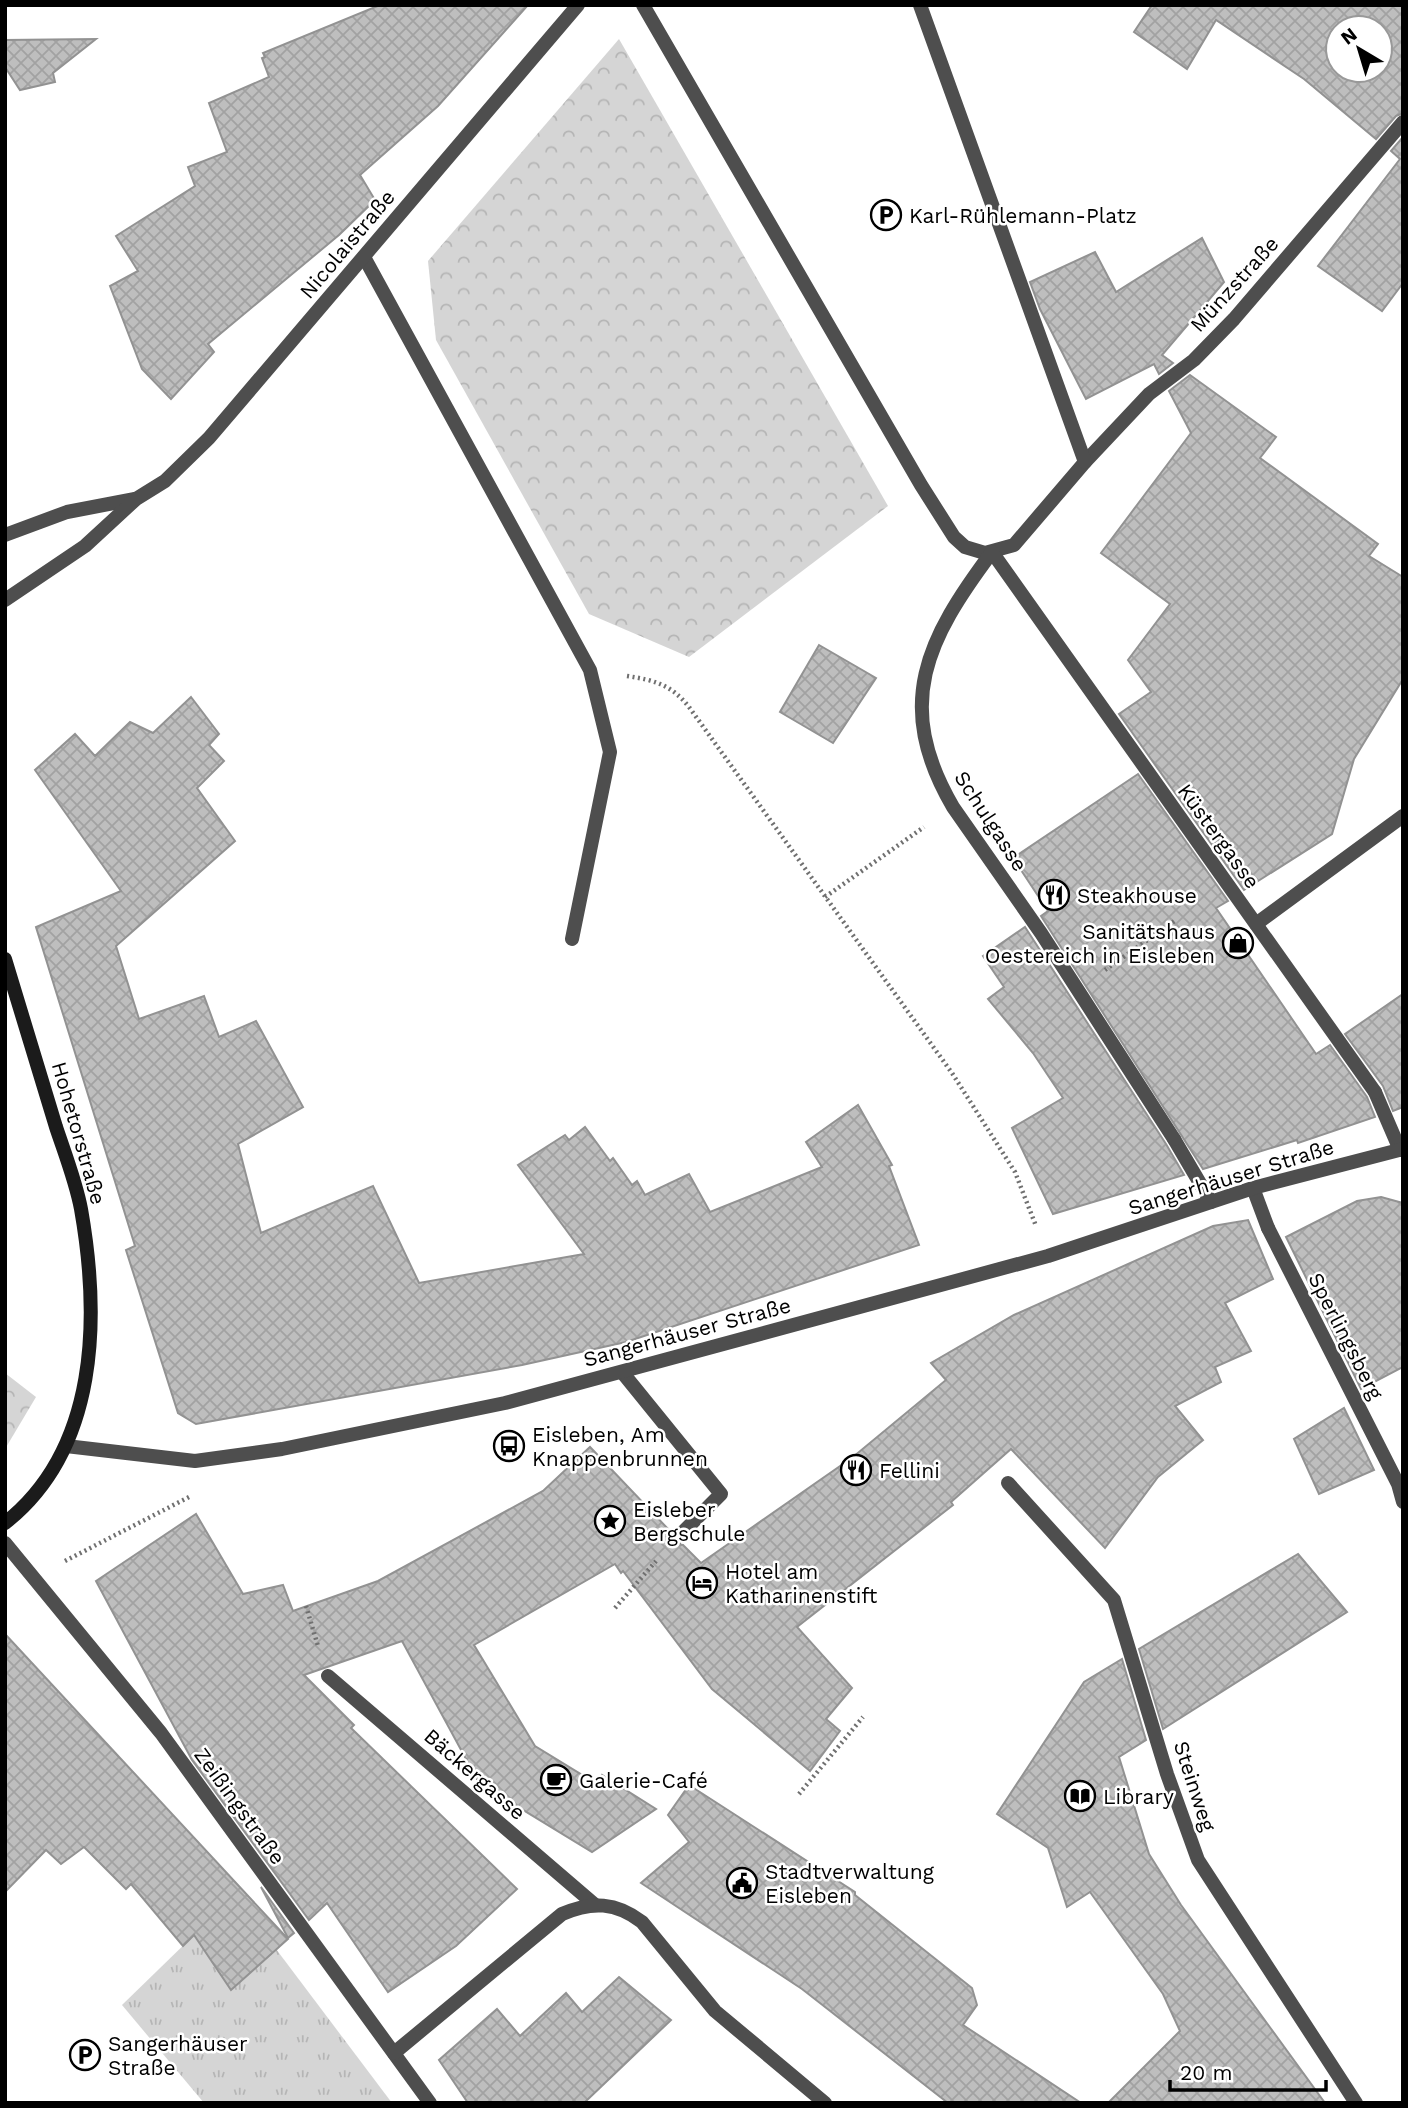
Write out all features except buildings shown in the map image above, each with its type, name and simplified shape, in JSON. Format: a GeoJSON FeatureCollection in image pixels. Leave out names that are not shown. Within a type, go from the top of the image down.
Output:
{"type":"FeatureCollection","features":[{"type":"Feature","properties":{"kind":"main road","name":"Hohetorstraße"},"geometry":{"type":"LineString","coordinates":[[5,959],[81,1207],[87,1264],[89,1345],[85,1393],[66,1446]]}},
{"type":"Feature","properties":{"kind":"main road"},"geometry":{"type":"LineString","coordinates":[[5,1523],[34,1497],[66,1446]]}},
{"type":"Feature","properties":{"kind":"street","name":"Nicolaistraße"},"geometry":{"type":"LineString","coordinates":[[5,600],[85,546],[136,499],[165,481],[209,438],[578,5]]}},
{"type":"Feature","properties":{"kind":"street"},"geometry":{"type":"LineString","coordinates":[[643,5],[933,504],[960,544],[973,552],[992,552],[1014,545],[1085,462],[920,5]]}},
{"type":"Feature","properties":{"kind":"street","name":"Münzstraße"},"geometry":{"type":"LineString","coordinates":[[1085,462],[1149,394],[1194,360],[1234,319],[1403,122]]}},
{"type":"Feature","properties":{"kind":"street"},"geometry":{"type":"LineString","coordinates":[[364,257],[590,670],[610,752],[572,939]]}},
{"type":"Feature","properties":{"kind":"street","name":"Nicolaistraße"},"geometry":{"type":"LineString","coordinates":[[5,535],[67,512],[136,499]]}},
{"type":"Feature","properties":{"kind":"street","name":"Schulgasse"},"geometry":{"type":"LineString","coordinates":[[992,552],[940,629],[924,680],[923,730],[933,767],[953,807],[1078,989],[1212,1202]]}},
{"type":"Feature","properties":{"kind":"street","name":"Küstergasse"},"geometry":{"type":"LineString","coordinates":[[992,552],[1375,1092],[1402,1149]]}},
{"type":"Feature","properties":{"kind":"street"},"geometry":{"type":"LineString","coordinates":[[1256,924],[1403,816]]}},
{"type":"Feature","properties":{"kind":"street","name":"Sangerhäuser Straße"},"geometry":{"type":"LineString","coordinates":[[66,1446],[195,1461],[282,1449],[505,1403],[1048,1256],[1253,1188],[1402,1149]]}},
{"type":"Feature","properties":{"kind":"street","name":"Sperlingsberg"},"geometry":{"type":"LineString","coordinates":[[1253,1188],[1268,1228],[1398,1484],[1403,1502]]}},
{"type":"Feature","properties":{"kind":"street"},"geometry":{"type":"LineString","coordinates":[[622,1372],[721,1494],[678,1537]]}},
{"type":"Feature","properties":{"kind":"street","name":"Steinweg"},"geometry":{"type":"LineString","coordinates":[[1007,1483],[1114,1600],[1167,1774],[1198,1860],[1356,2103]]}},
{"type":"Feature","properties":{"kind":"street","name":"Zeißingstraße"},"geometry":{"type":"LineString","coordinates":[[5,1544],[161,1733],[430,2103]]}},
{"type":"Feature","properties":{"kind":"street","name":"Bäckergasse"},"geometry":{"type":"LineString","coordinates":[[328,1676],[594,1904],[617,1907],[642,1922],[715,2011],[825,2103]]}},
{"type":"Feature","properties":{"kind":"street"},"geometry":{"type":"LineString","coordinates":[[394,2053],[546,1925],[562,1914],[594,1904]]}},
{"type":"Feature","properties":{"kind":"path"},"geometry":{"type":"LineString","coordinates":[[590,670],[654,680],[682,698],[952,1073],[1015,1172],[1048,1256]]}},
{"type":"Feature","properties":{"kind":"path"},"geometry":{"type":"LineString","coordinates":[[825,897],[953,807]]}},
{"type":"Feature","properties":{"kind":"path"},"geometry":{"type":"LineString","coordinates":[[1078,989],[1176,920]]}},
{"type":"Feature","properties":{"kind":"path"},"geometry":{"type":"LineString","coordinates":[[33,1577],[196,1494]]}},
{"type":"Feature","properties":{"kind":"path"},"geometry":{"type":"LineString","coordinates":[[615,1608],[678,1537]]}},
{"type":"Feature","properties":{"kind":"path"},"geometry":{"type":"LineString","coordinates":[[799,1794],[863,1717]]}},
{"type":"Feature","properties":{"kind":"green space"},"geometry":{"type":"Polygon","coordinates":[[[619,39],[888,506],[689,657],[589,614],[436,340],[428,261],[619,39]]]}},
{"type":"Feature","properties":{"kind":"green space"},"geometry":{"type":"Polygon","coordinates":[[[5,1373],[36,1397],[5,1449],[5,1373]]]}},
{"type":"Feature","properties":{"kind":"green space"},"geometry":{"type":"Polygon","coordinates":[[[194,1935],[276,1949],[392,2103],[204,2103],[122,2005],[194,1935]]]}},
{"type":"Feature","properties":{"kind":"place","name":"Karl-Rühlemann-Platz"},"geometry":{"type":"Point","coordinates":[886,215]}},
{"type":"Feature","properties":{"kind":"place","name":"Steakhouse"},"geometry":{"type":"Point","coordinates":[1054,895]}},
{"type":"Feature","properties":{"kind":"place","name":"Sanitätshaus Oestereich in Eisleben"},"geometry":{"type":"Point","coordinates":[1238,943]}},
{"type":"Feature","properties":{"kind":"place","name":"Eisleben, Am Knappenbrunnen"},"geometry":{"type":"Point","coordinates":[509,1446]}},
{"type":"Feature","properties":{"kind":"place","name":"Fellini"},"geometry":{"type":"Point","coordinates":[856,1470]}},
{"type":"Feature","properties":{"kind":"place","name":"Eisleber Bergschule"},"geometry":{"type":"Point","coordinates":[610,1521]}},
{"type":"Feature","properties":{"kind":"place","name":"Hotel am Katharinenstift"},"geometry":{"type":"Point","coordinates":[702,1583]}},
{"type":"Feature","properties":{"kind":"place","name":"Galerie-Café"},"geometry":{"type":"Point","coordinates":[556,1780]}},
{"type":"Feature","properties":{"kind":"place","name":"Library"},"geometry":{"type":"Point","coordinates":[1080,1796]}},
{"type":"Feature","properties":{"kind":"place","name":"Stadtverwaltung Eisleben"},"geometry":{"type":"Point","coordinates":[742,1883]}},
{"type":"Feature","properties":{"kind":"place","name":"Sangerhäuser Straße"},"geometry":{"type":"Point","coordinates":[85,2055]}}]}
